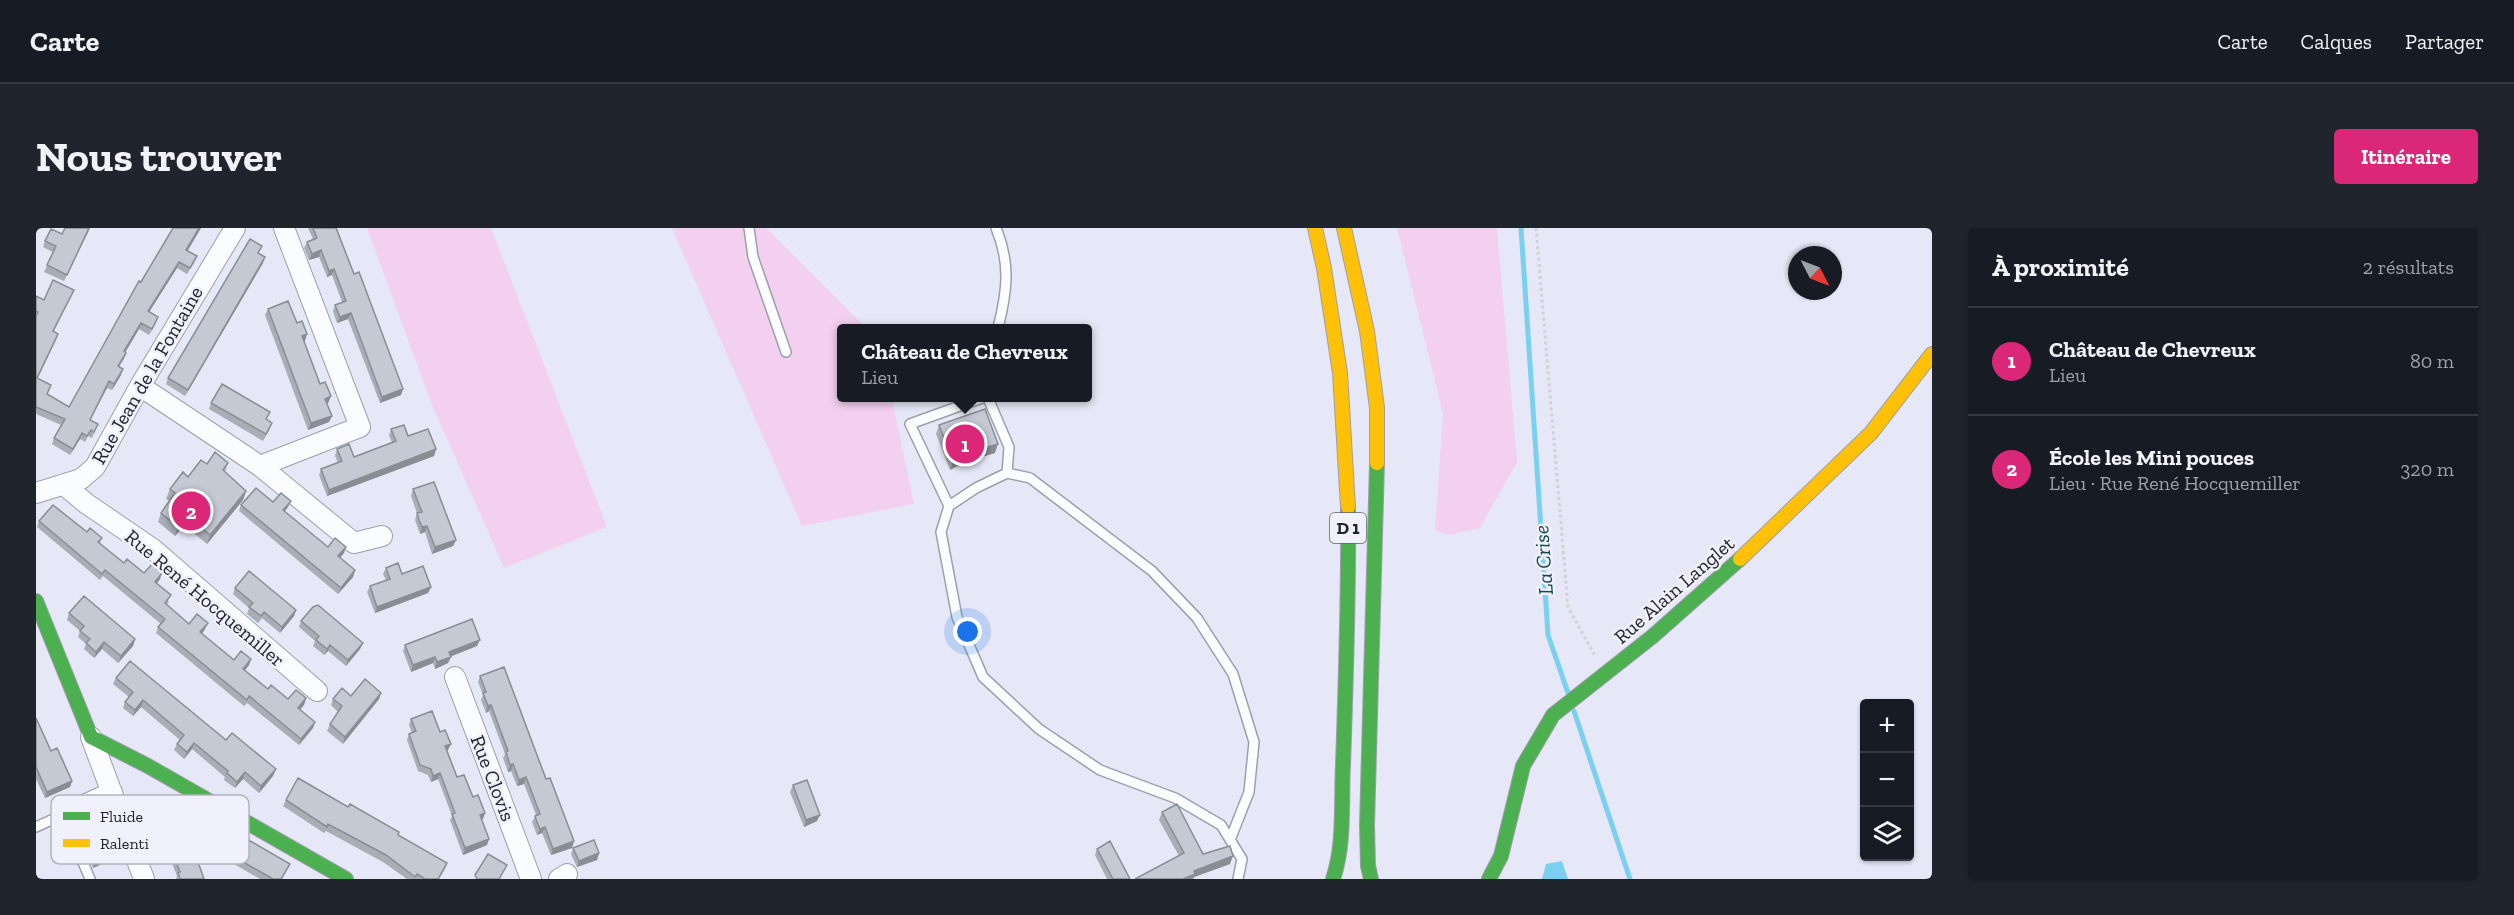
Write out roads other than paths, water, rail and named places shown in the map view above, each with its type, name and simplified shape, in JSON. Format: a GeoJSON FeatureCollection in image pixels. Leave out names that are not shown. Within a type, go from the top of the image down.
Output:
{"type":"FeatureCollection","features":[{"type":"Feature","properties":{"kind":"main road","name":"D 1"},"geometry":{"type":"LineString","coordinates":[[1315,228],[1336,340],[1348,456],[1347,623],[1340,831],[1338,865],[1333,879]]}},
{"type":"Feature","properties":{"kind":"main road","name":"D 1"},"geometry":{"type":"LineString","coordinates":[[1344,228],[1367,331],[1377,408],[1376,537],[1369,689],[1367,825],[1368,866],[1371,879]]}},
{"type":"Feature","properties":{"kind":"main road","name":"Rue Alain Langlet"},"geometry":{"type":"LineString","coordinates":[[1489,879],[1501,855],[1523,766],[1553,714],[1653,636],[1731,568],[1871,434],[1932,354]]}},
{"type":"Feature","properties":{"kind":"main road"},"geometry":{"type":"LineString","coordinates":[[36,601],[91,737],[199,795]]}},
{"type":"Feature","properties":{"kind":"main road"},"geometry":{"type":"LineString","coordinates":[[249,824],[346,879]]}},
{"type":"Feature","properties":{"kind":"street","name":"Rue Jean de la Fontaine"},"geometry":{"type":"LineString","coordinates":[[36,493],[81,479],[95,467],[140,386],[235,228]]}},
{"type":"Feature","properties":{"kind":"street"},"geometry":{"type":"LineString","coordinates":[[260,466],[360,427],[284,228]]}},
{"type":"Feature","properties":{"kind":"street"},"geometry":{"type":"LineString","coordinates":[[140,386],[260,466],[354,543],[382,536]]}},
{"type":"Feature","properties":{"kind":"street","name":"Rue René Hocquemiller"},"geometry":{"type":"LineString","coordinates":[[64,485],[87,504],[153,549],[316,691]]}},
{"type":"Feature","properties":{"kind":"street","name":"Rue Clovis"},"geometry":{"type":"LineString","coordinates":[[455,676],[531,879]]}},
{"type":"Feature","properties":{"kind":"street"},"geometry":{"type":"LineString","coordinates":[[91,737],[113,795]]}},
{"type":"Feature","properties":{"kind":"street"},"geometry":{"type":"LineString","coordinates":[[106,795],[112,792]]}},
{"type":"Feature","properties":{"kind":"street"},"geometry":{"type":"LineString","coordinates":[[138,864],[144,879]]}},
{"type":"Feature","properties":{"kind":"lane"},"geometry":{"type":"LineString","coordinates":[[749,228],[753,257],[786,352]]}},
{"type":"Feature","properties":{"kind":"lane"},"geometry":{"type":"LineString","coordinates":[[996,228],[1003,245],[1007,292],[999,324]]}},
{"type":"Feature","properties":{"kind":"lane"},"geometry":{"type":"LineString","coordinates":[[949,507],[910,424],[971,402]]}},
{"type":"Feature","properties":{"kind":"lane"},"geometry":{"type":"LineString","coordinates":[[990,402],[1009,447],[1007,473]]}},
{"type":"Feature","properties":{"kind":"lane"},"geometry":{"type":"LineString","coordinates":[[1230,840],[1249,792],[1254,742],[1233,674],[1197,618],[1152,570],[1030,478],[1007,473],[976,488],[949,507],[941,532],[957,617],[983,677],[1039,729],[1100,770],[1176,798],[1221,825],[1230,840],[1242,859],[1238,879]]}},
{"type":"Feature","properties":{"kind":"lane"},"geometry":{"type":"LineString","coordinates":[[36,827],[51,820]]}},
{"type":"Feature","properties":{"kind":"lane"},"geometry":{"type":"LineString","coordinates":[[84,864],[90,879]]}},
{"type":"Feature","properties":{"kind":"water"},"geometry":{"type":"Polygon","coordinates":[[[1562,861],[1568,879],[1542,879],[1546,864],[1562,861]]]}},
{"type":"Feature","properties":{"kind":"waterway","name":"La Crise"},"geometry":{"type":"LineString","coordinates":[[1521,228],[1548,635],[1568,693]]}},
{"type":"Feature","properties":{"kind":"waterway","name":"La Crise"},"geometry":{"type":"LineString","coordinates":[[1574,711],[1630,879]]}},
{"type":"Feature","properties":{"kind":"place","name":"Château de Chevreux"},"geometry":{"type":"Point","coordinates":[965,444]}},
{"type":"Feature","properties":{"kind":"place","name":"École les Mini pouces"},"geometry":{"type":"Point","coordinates":[191,511]}}]}
